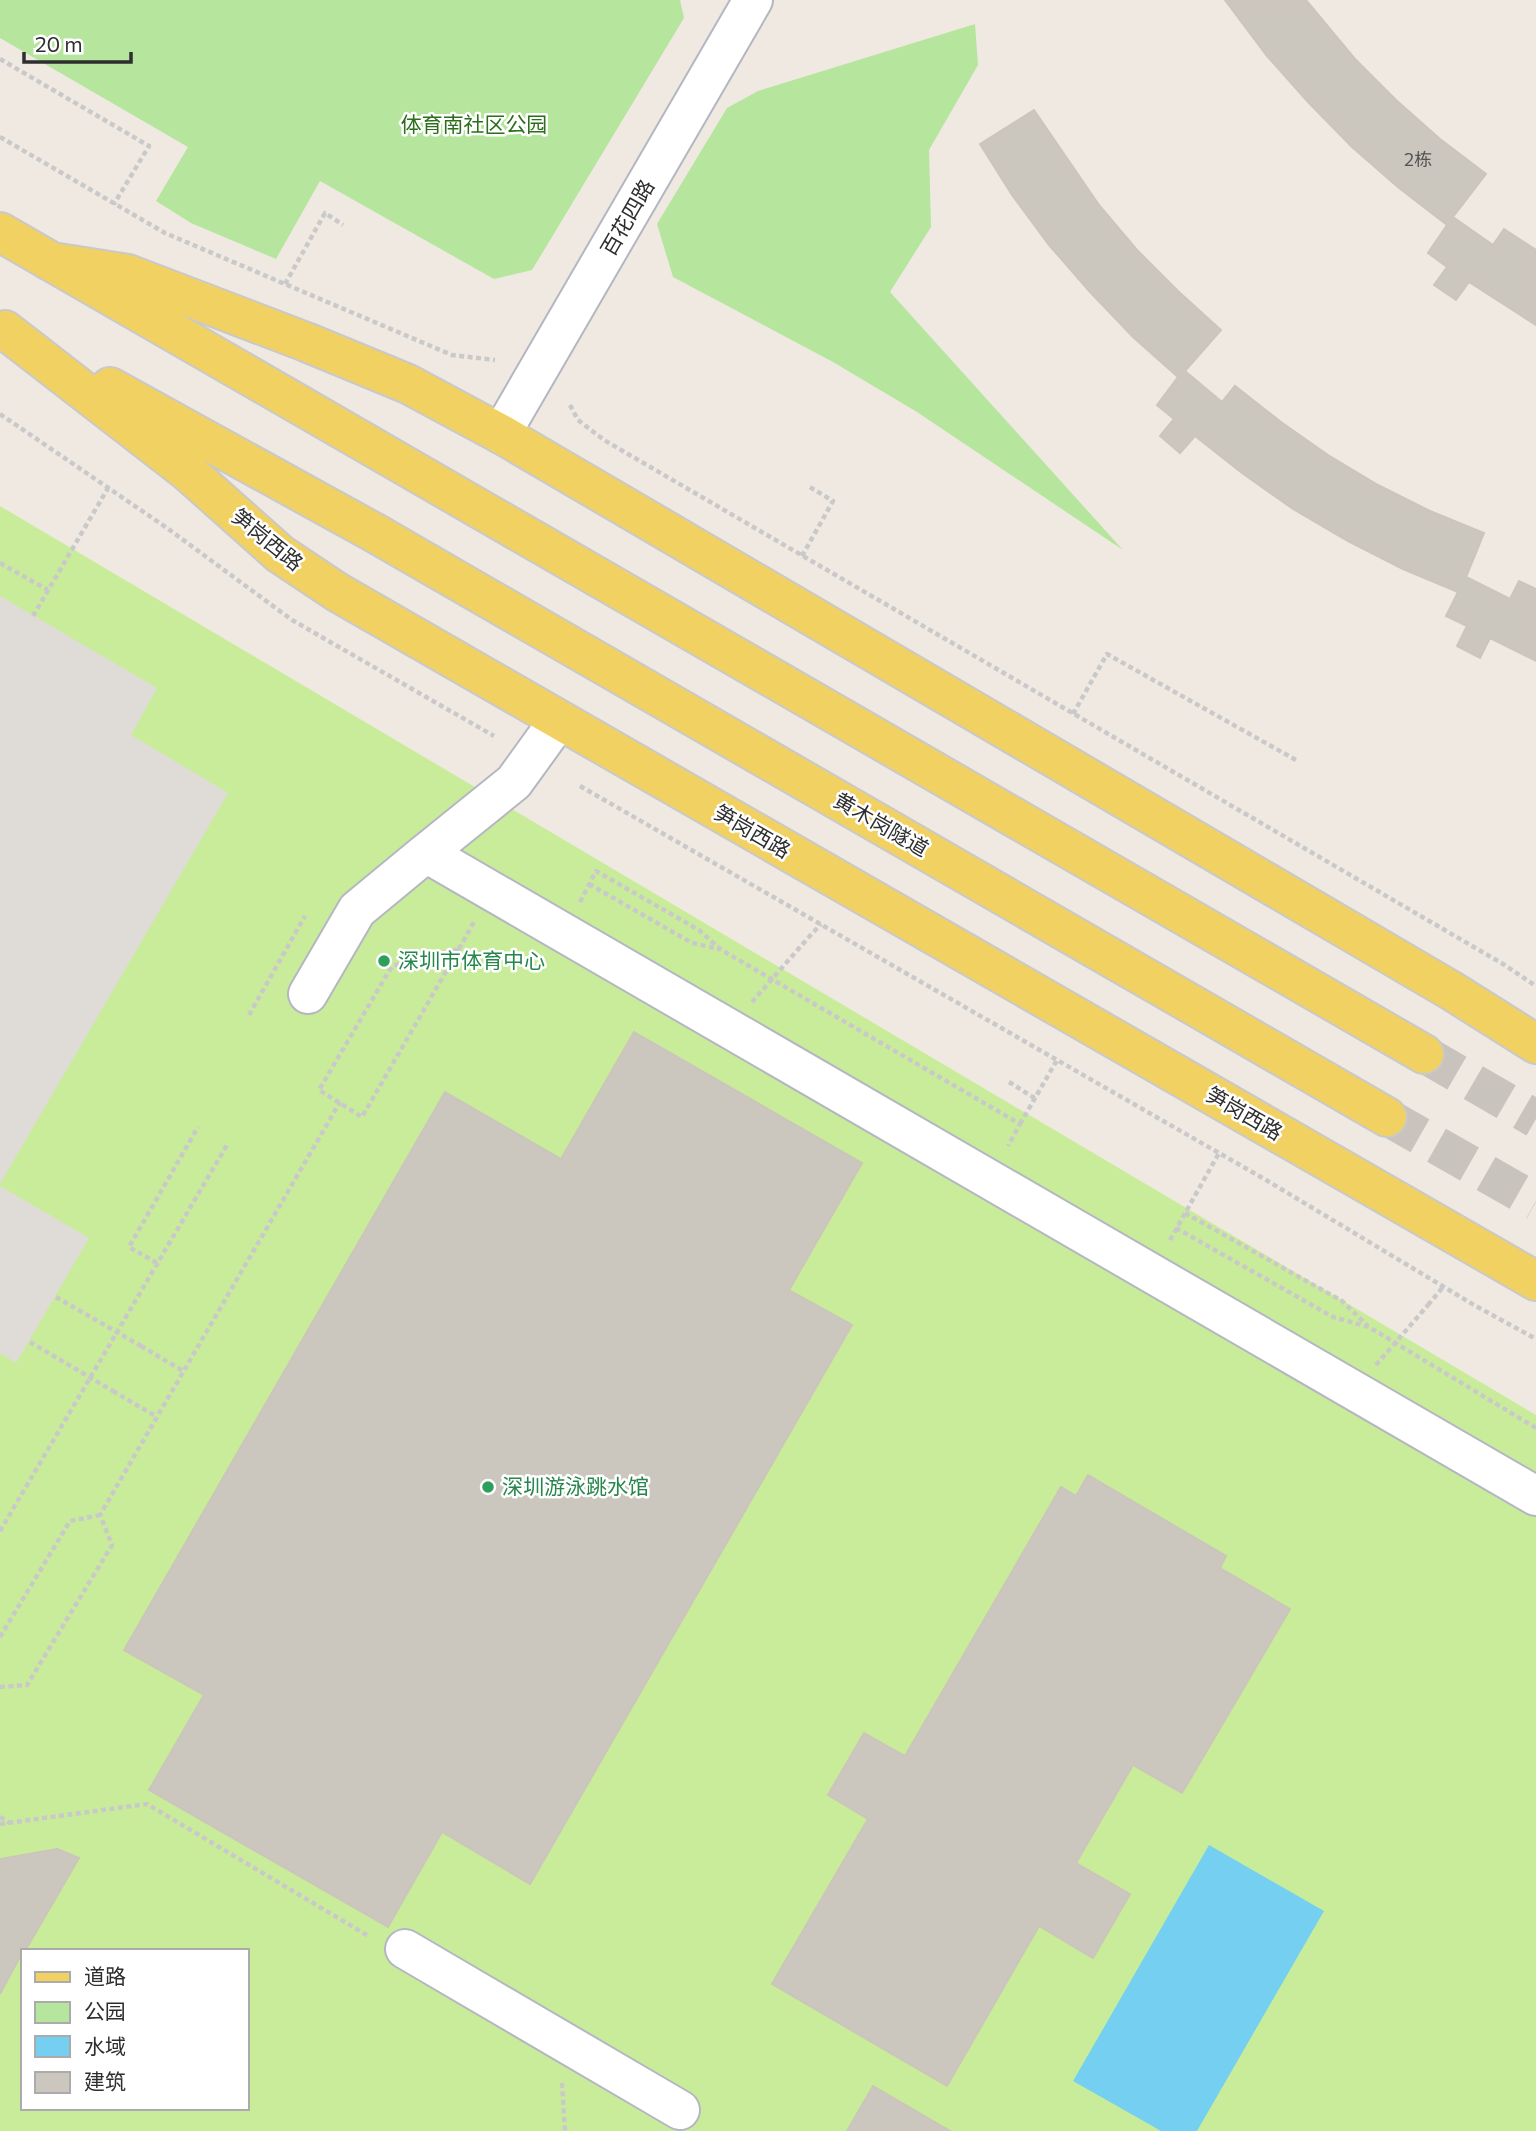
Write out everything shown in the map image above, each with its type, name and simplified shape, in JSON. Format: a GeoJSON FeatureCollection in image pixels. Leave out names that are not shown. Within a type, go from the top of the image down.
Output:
{"type":"FeatureCollection","features":[{"type":"Feature","properties":{"kind":"main road"},"geometry":{"type":"LineString","coordinates":[[0,232],[1424,1054]]}},
{"type":"Feature","properties":{"kind":"main road"},"geometry":{"type":"LineString","coordinates":[[52,262],[128,274],[408,384],[502,434],[1452,991],[1536,1044]]}},
{"type":"Feature","properties":{"kind":"main road","name":"笋岗西路"},"geometry":{"type":"LineString","coordinates":[[3,328],[374,533]]}},
{"type":"Feature","properties":{"kind":"main road","name":"笋岗西路"},"geometry":{"type":"LineString","coordinates":[[3,328],[188,472],[280,554],[337,592],[1536,1281]]}},
{"type":"Feature","properties":{"kind":"main road","name":"黄木岗隧道"},"geometry":{"type":"LineString","coordinates":[[374,533],[1388,1117]]}},
{"type":"Feature","properties":{"kind":"street","name":"百花四路"},"geometry":{"type":"LineString","coordinates":[[502,434],[753,0]]}},
{"type":"Feature","properties":{"kind":"street"},"geometry":{"type":"LineString","coordinates":[[309,994],[357,910],[514,782],[558,721]]}},
{"type":"Feature","properties":{"kind":"street"},"geometry":{"type":"LineString","coordinates":[[426,853],[1536,1496]]}},
{"type":"Feature","properties":{"kind":"street"},"geometry":{"type":"LineString","coordinates":[[388,1943],[680,2110]]}},
{"type":"Feature","properties":{"kind":"path"},"geometry":{"type":"LineString","coordinates":[[0,59],[149,146],[114,204]]}},
{"type":"Feature","properties":{"kind":"path"},"geometry":{"type":"LineString","coordinates":[[0,137],[165,233],[452,355],[495,360]]}},
{"type":"Feature","properties":{"kind":"path"},"geometry":{"type":"LineString","coordinates":[[285,284],[325,213],[343,225]]}},
{"type":"Feature","properties":{"kind":"path"},"geometry":{"type":"LineString","coordinates":[[570,405],[578,420],[604,440],[1503,964],[1536,986]]}},
{"type":"Feature","properties":{"kind":"path"},"geometry":{"type":"LineString","coordinates":[[0,414],[292,620],[494,736]]}},
{"type":"Feature","properties":{"kind":"path"},"geometry":{"type":"LineString","coordinates":[[802,556],[833,500],[808,486]]}},
{"type":"Feature","properties":{"kind":"path"},"geometry":{"type":"LineString","coordinates":[[33,616],[108,488]]}},
{"type":"Feature","properties":{"kind":"path"},"geometry":{"type":"LineString","coordinates":[[0,563],[48,590]]}},
{"type":"Feature","properties":{"kind":"path"},"geometry":{"type":"LineString","coordinates":[[1073,714],[1108,653],[1296,760]]}},
{"type":"Feature","properties":{"kind":"path"},"geometry":{"type":"LineString","coordinates":[[580,786],[1219,1153],[1443,1287],[1536,1339]]}},
{"type":"Feature","properties":{"kind":"path"},"geometry":{"type":"LineString","coordinates":[[596,871],[699,930],[720,949],[1020,1124]]}},
{"type":"Feature","properties":{"kind":"path"},"geometry":{"type":"LineString","coordinates":[[589,884],[692,943],[720,949]]}},
{"type":"Feature","properties":{"kind":"path"},"geometry":{"type":"LineString","coordinates":[[249,1015],[305,916]]}},
{"type":"Feature","properties":{"kind":"path"},"geometry":{"type":"LineString","coordinates":[[752,1002],[821,924]]}},
{"type":"Feature","properties":{"kind":"path"},"geometry":{"type":"LineString","coordinates":[[459,949],[362,1116],[340,1102],[319,1090],[392,966],[459,949]]}},
{"type":"Feature","properties":{"kind":"path"},"geometry":{"type":"LineString","coordinates":[[1005,1153],[1057,1060]]}},
{"type":"Feature","properties":{"kind":"path"},"geometry":{"type":"LineString","coordinates":[[1009,1082],[1036,1099]]}},
{"type":"Feature","properties":{"kind":"path"},"geometry":{"type":"LineString","coordinates":[[0,1637],[71,1521],[100,1515],[340,1102]]}},
{"type":"Feature","properties":{"kind":"path"},"geometry":{"type":"LineString","coordinates":[[157,1263],[129,1247],[198,1127]]}},
{"type":"Feature","properties":{"kind":"path"},"geometry":{"type":"LineString","coordinates":[[0,1531],[227,1145]]}},
{"type":"Feature","properties":{"kind":"path"},"geometry":{"type":"LineString","coordinates":[[1219,1153],[1177,1228],[1334,1317],[1369,1327]]}},
{"type":"Feature","properties":{"kind":"path"},"geometry":{"type":"LineString","coordinates":[[1185,1213],[1342,1301],[1369,1327],[1536,1428]]}},
{"type":"Feature","properties":{"kind":"path"},"geometry":{"type":"LineString","coordinates":[[1376,1365],[1443,1287]]}},
{"type":"Feature","properties":{"kind":"path"},"geometry":{"type":"LineString","coordinates":[[56,1297],[183,1371]]}},
{"type":"Feature","properties":{"kind":"path"},"geometry":{"type":"LineString","coordinates":[[30,1342],[157,1417]]}},
{"type":"Feature","properties":{"kind":"path"},"geometry":{"type":"LineString","coordinates":[[0,1687],[27,1685],[112,1545],[100,1515]]}},
{"type":"Feature","properties":{"kind":"path"},"geometry":{"type":"LineString","coordinates":[[0,1824],[147,1804],[388,1943]]}},
{"type":"Feature","properties":{"kind":"path"},"geometry":{"type":"LineString","coordinates":[[0,1817],[11,1824]]}},
{"type":"Feature","properties":{"kind":"path"},"geometry":{"type":"LineString","coordinates":[[561,2077],[565,2131]]}},
{"type":"Feature","properties":{"kind":"green space","name":"体育南社区公园"},"geometry":{"type":"Polygon","coordinates":[[[0,0],[680,0],[684,18],[532,270],[494,279],[320,181],[276,259],[191,223],[156,201],[188,147],[0,38],[0,0]]]}},
{"type":"Feature","properties":{"kind":"green space"},"geometry":{"type":"Polygon","coordinates":[[[975,24],[978,65],[929,150],[931,227],[890,292],[1123,550],[917,412],[833,362],[673,277],[657,224],[727,108],[758,91],[975,24]]]}},
{"type":"Feature","properties":{"kind":"green space","name":"深圳市体育中心"},"geometry":{"type":"Polygon","coordinates":[[[0,506],[1536,1415],[1536,2131],[0,2131],[0,506]]]}},
{"type":"Feature","properties":{"kind":"shaded area"},"geometry":{"type":"Polygon","coordinates":[[[0,596],[157,688],[131,735],[228,793],[0,1184],[0,596]]]}},
{"type":"Feature","properties":{"kind":"shaded area"},"geometry":{"type":"Polygon","coordinates":[[[0,1186],[89,1238],[16,1363],[0,1353],[0,1186]]]}},
{"type":"Feature","properties":{"kind":"water"},"geometry":{"type":"Polygon","coordinates":[[[1209,1845],[1324,1911],[1197,2131],[1161,2131],[1073,2081],[1209,1845]]]}},
{"type":"Feature","properties":{"kind":"building"},"geometry":{"type":"Polygon","coordinates":[[[1225,0],[1306,0],[1355,59],[1396,100],[1440,139],[1486,174],[1453,217],[1493,245],[1504,229],[1536,250],[1536,325],[1469,282],[1456,300],[1434,285],[1447,267],[1428,253],[1447,225],[1352,147],[1267,56],[1225,0]]]}},
{"type":"Feature","properties":{"kind":"building"},"geometry":{"type":"Polygon","coordinates":[[[1034,110],[1099,205],[1137,250],[1221,330],[1185,371],[1222,402],[1235,386],[1328,455],[1378,485],[1430,511],[1484,533],[1466,577],[1510,599],[1519,581],[1536,589],[1536,661],[1490,638],[1480,658],[1457,646],[1467,626],[1446,616],[1458,592],[1403,569],[1293,509],[1195,436],[1180,453],[1160,436],[1174,419],[1157,405],[1178,377],[1133,337],[1049,245],[1012,195],[980,144],[1034,110]]]}},
{"type":"Feature","properties":{"kind":"building","name":"深圳游泳跳水馆"},"geometry":{"type":"Polygon","coordinates":[[[634,1032],[862,1163],[789,1290],[852,1325],[530,1884],[442,1832],[388,1927],[149,1790],[204,1695],[124,1650],[445,1092],[561,1159],[634,1032]]]}},
{"type":"Feature","properties":{"kind":"building"},"geometry":{"type":"Polygon","coordinates":[[[1088,1475],[1226,1556],[1220,1568],[1290,1609],[1182,1793],[1133,1765],[1076,1863],[1130,1894],[1093,1958],[1039,1926],[947,2086],[772,1984],[868,1819],[828,1795],[864,1733],[905,1756],[1061,1487],[1076,1496],[1088,1475]]]}},
{"type":"Feature","properties":{"kind":"building"},"geometry":{"type":"Polygon","coordinates":[[[57,1849],[79,1858],[26,1949],[21,1949],[21,1955],[0,1994],[0,1859],[57,1849]]]}},
{"type":"Feature","properties":{"kind":"building"},"geometry":{"type":"Polygon","coordinates":[[[873,2086],[950,2131],[847,2131],[873,2086]]]}},
{"type":"Feature","properties":{"kind":"tunnel"},"geometry":{"type":"LineString","coordinates":[[1424,1054],[1536,1119]]}},
{"type":"Feature","properties":{"kind":"tunnel"},"geometry":{"type":"LineString","coordinates":[[1387,1117],[1536,1202]]}},
{"type":"Feature","properties":{"kind":"place","name":"深圳市体育中心"},"geometry":{"type":"Point","coordinates":[384,961]}},
{"type":"Feature","properties":{"kind":"place","name":"深圳游泳跳水馆"},"geometry":{"type":"Point","coordinates":[488,1487]}}]}
